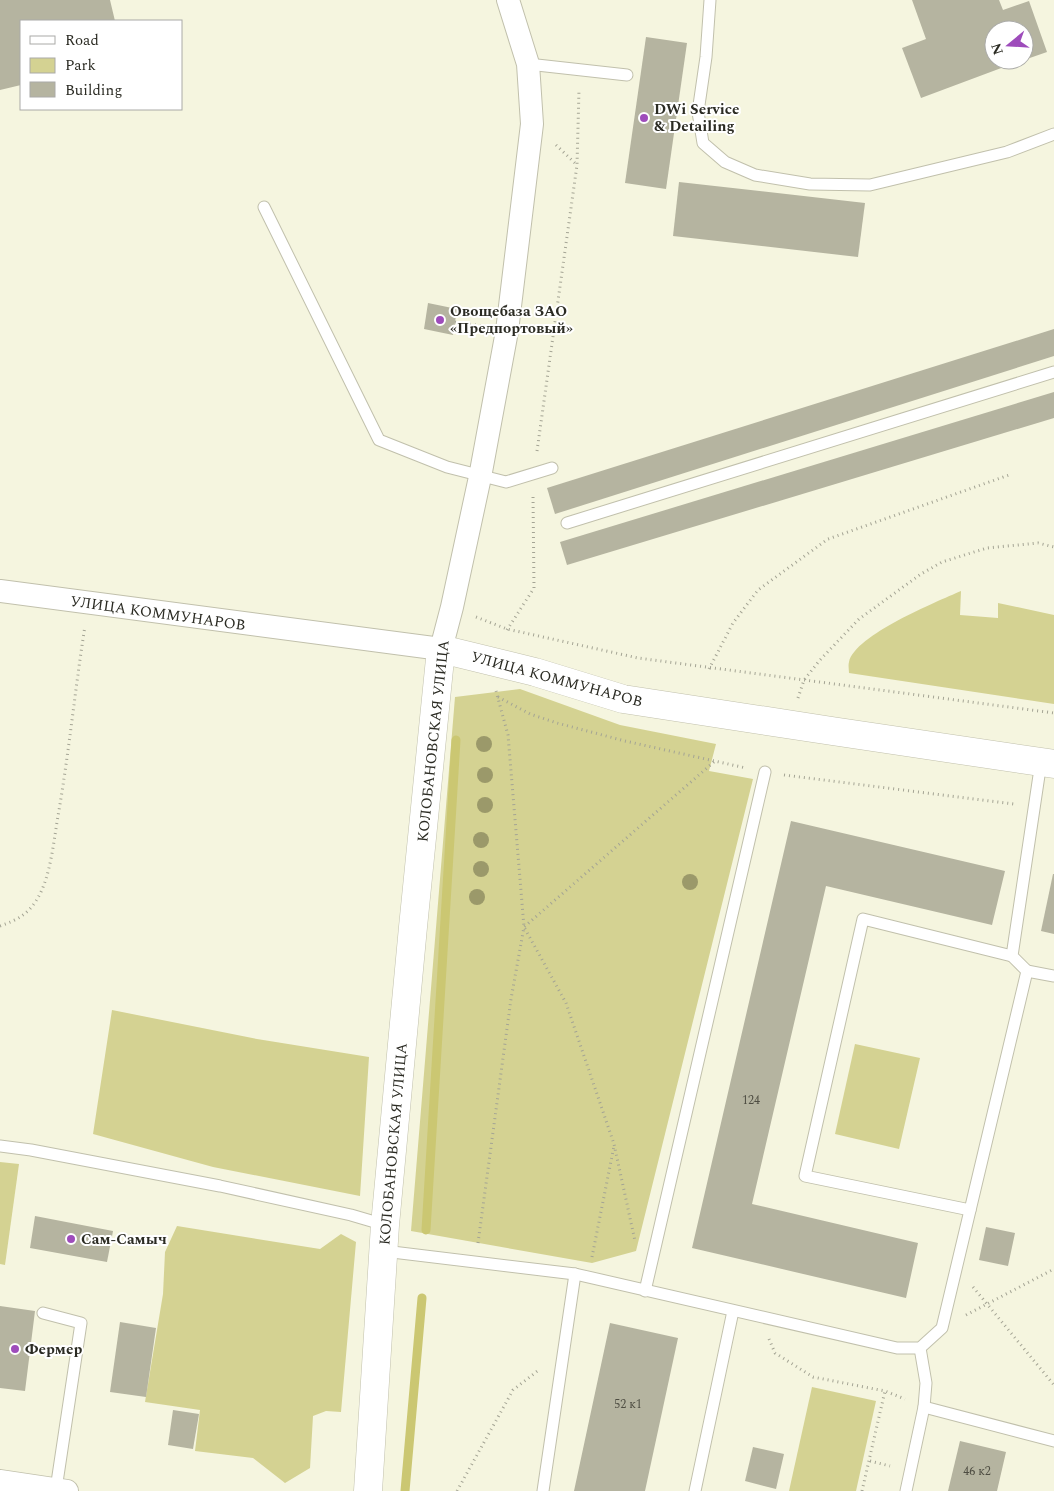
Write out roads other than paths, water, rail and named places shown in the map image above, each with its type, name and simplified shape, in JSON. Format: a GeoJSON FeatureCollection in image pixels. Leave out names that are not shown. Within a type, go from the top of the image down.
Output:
{"type":"FeatureCollection","features":[{"type":"Feature","properties":{"kind":"street","name":"КОЛОБАНОВСКАЯ УЛИЦА"},"geometry":{"type":"LineString","coordinates":[[368,1491],[384,1238],[441,649],[480,477],[507,331],[532,124],[528,64],[508,0]]}},
{"type":"Feature","properties":{"kind":"street","name":"УЛИЦА КОММУНАРОВ"},"geometry":{"type":"LineString","coordinates":[[0,591],[441,649],[535,672],[623,699],[1048,763]]}},
{"type":"Feature","properties":{"kind":"street"},"geometry":{"type":"LineString","coordinates":[[0,1481],[61,1490]]}},
{"type":"Feature","properties":{"kind":"lane"},"geometry":{"type":"LineString","coordinates":[[710,0],[706,56],[698,112],[703,143],[725,162],[755,175],[810,184],[870,185],[1007,152],[1054,134]]}},
{"type":"Feature","properties":{"kind":"lane"},"geometry":{"type":"LineString","coordinates":[[528,64],[627,75]]}},
{"type":"Feature","properties":{"kind":"lane"},"geometry":{"type":"LineString","coordinates":[[264,207],[379,440],[423,458],[480,477],[506,482],[552,468]]}},
{"type":"Feature","properties":{"kind":"lane"},"geometry":{"type":"LineString","coordinates":[[567,523],[1054,372]]}},
{"type":"Feature","properties":{"kind":"lane"},"geometry":{"type":"LineString","coordinates":[[1012,956],[1034,806],[1048,763]]}},
{"type":"Feature","properties":{"kind":"lane"},"geometry":{"type":"LineString","coordinates":[[645,1290],[765,772]]}},
{"type":"Feature","properties":{"kind":"lane"},"geometry":{"type":"LineString","coordinates":[[970,1210],[805,1176],[863,918],[1012,956],[1027,971],[1054,976]]}},
{"type":"Feature","properties":{"kind":"lane"},"geometry":{"type":"LineString","coordinates":[[0,1146],[31,1150],[220,1186],[351,1215],[384,1238],[475,1262],[575,1274],[897,1348],[920,1348],[942,1328],[1027,971]]}},
{"type":"Feature","properties":{"kind":"lane"},"geometry":{"type":"LineString","coordinates":[[543,1491],[575,1274]]}},
{"type":"Feature","properties":{"kind":"lane"},"geometry":{"type":"LineString","coordinates":[[695,1491],[733,1311]]}},
{"type":"Feature","properties":{"kind":"lane"},"geometry":{"type":"LineString","coordinates":[[43,1313],[81,1323],[61,1490]]}},
{"type":"Feature","properties":{"kind":"lane"},"geometry":{"type":"LineString","coordinates":[[906,1491],[924,1406],[926,1383],[920,1348]]}},
{"type":"Feature","properties":{"kind":"lane"},"geometry":{"type":"LineString","coordinates":[[924,1406],[1054,1441]]}},
{"type":"Feature","properties":{"kind":"waterway"},"geometry":{"type":"LineString","coordinates":[[426,1230],[456,740]]}},
{"type":"Feature","properties":{"kind":"waterway"},"geometry":{"type":"LineString","coordinates":[[405,1491],[422,1298]]}},
{"type":"Feature","properties":{"kind":"place","name":"DWi Service & Detailing"},"geometry":{"type":"Point","coordinates":[644,118]}},
{"type":"Feature","properties":{"kind":"place","name":"Овощебаза ЗАО «Предпортовый»"},"geometry":{"type":"Point","coordinates":[440,320]}},
{"type":"Feature","properties":{"kind":"place","name":"Сам-Самыч"},"geometry":{"type":"Point","coordinates":[71,1239]}},
{"type":"Feature","properties":{"kind":"place","name":"Фермер"},"geometry":{"type":"Point","coordinates":[15,1349]}}]}
